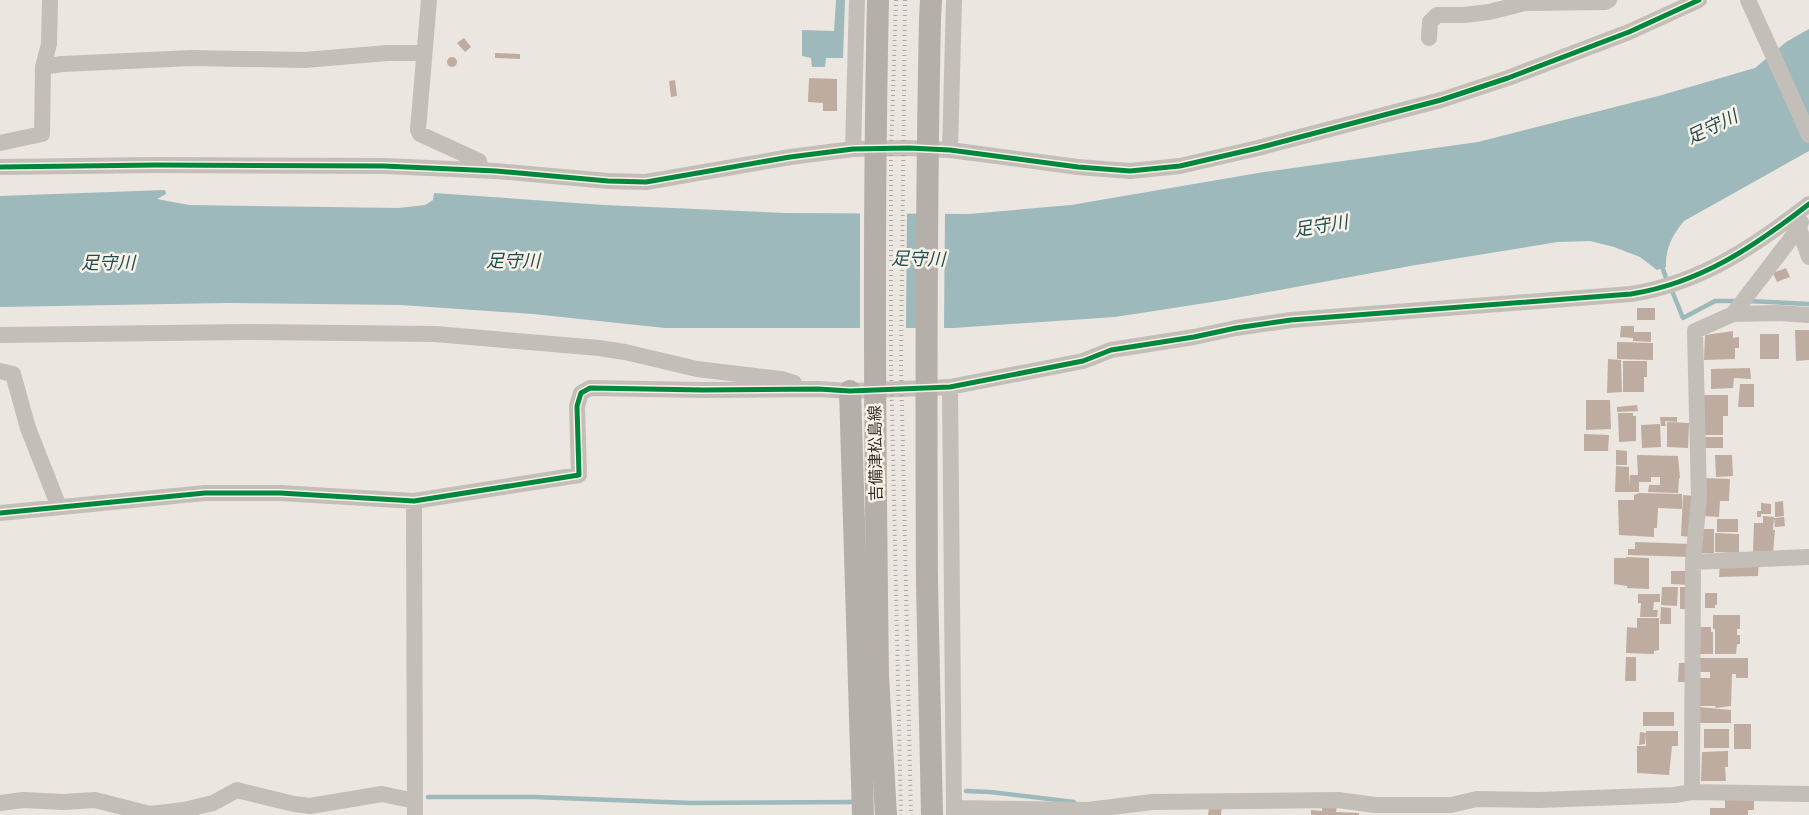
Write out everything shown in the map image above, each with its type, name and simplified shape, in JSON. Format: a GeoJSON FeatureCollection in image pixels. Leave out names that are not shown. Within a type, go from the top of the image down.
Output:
{"type":"FeatureCollection","features":[{"type":"Feature","properties":{"kind":"main road","name":"吉備津松島線"},"geometry":{"type":"LineString","coordinates":[[878,0],[874,155],[874,411],[878,676],[886,815]]}},
{"type":"Feature","properties":{"kind":"main road"},"geometry":{"type":"LineString","coordinates":[[931,10],[927,155],[926,355],[927,582],[932,815]]}},
{"type":"Feature","properties":{"kind":"main road"},"geometry":{"type":"LineString","coordinates":[[850,391],[863,815]]}},
{"type":"Feature","properties":{"kind":"street"},"geometry":{"type":"LineString","coordinates":[[0,143],[42,134],[43,67],[49,44],[50,0]]}},
{"type":"Feature","properties":{"kind":"street"},"geometry":{"type":"LineString","coordinates":[[429,0],[418,130],[420,134],[478,161],[481,170]]}},
{"type":"Feature","properties":{"kind":"street"},"geometry":{"type":"LineString","coordinates":[[853,149],[858,0]]}},
{"type":"Feature","properties":{"kind":"street"},"geometry":{"type":"LineString","coordinates":[[950,150],[954,0]]}},
{"type":"Feature","properties":{"kind":"street"},"geometry":{"type":"LineString","coordinates":[[1429,38],[1430,22],[1437,15],[1480,13],[1525,3],[1605,2],[1609,0]]}},
{"type":"Feature","properties":{"kind":"street"},"geometry":{"type":"LineString","coordinates":[[0,168],[270,165],[384,166],[481,170],[608,181],[646,182],[790,157],[853,149],[909,148],[950,150],[1078,167],[1130,171],[1180,166],[1258,148],[1458,94],[1508,78],[1620,36],[1699,0]]}},
{"type":"Feature","properties":{"kind":"street"},"geometry":{"type":"LineString","coordinates":[[1748,0],[1809,135]]}},
{"type":"Feature","properties":{"kind":"street"},"geometry":{"type":"LineString","coordinates":[[43,67],[62,64],[192,58],[305,60],[387,53],[424,53]]}},
{"type":"Feature","properties":{"kind":"street"},"geometry":{"type":"LineString","coordinates":[[1692,789],[1693,562],[1699,498],[1695,331],[1739,306],[1799,228],[1808,205]]}},
{"type":"Feature","properties":{"kind":"street"},"geometry":{"type":"LineString","coordinates":[[0,513],[205,493],[280,493],[414,501],[579,475],[577,406],[581,393],[590,388],[703,390],[818,389],[850,391],[950,387],[1083,361],[1111,350],[1282,321],[1631,294],[1674,284],[1715,268],[1746,249],[1808,205]]}},
{"type":"Feature","properties":{"kind":"street"},"geometry":{"type":"LineString","coordinates":[[1799,228],[1809,257]]}},
{"type":"Feature","properties":{"kind":"street"},"geometry":{"type":"LineString","coordinates":[[1739,306],[1809,315]]}},
{"type":"Feature","properties":{"kind":"street"},"geometry":{"type":"LineString","coordinates":[[0,335],[247,332],[435,334],[599,348],[625,352],[697,369],[781,379],[818,389]]}},
{"type":"Feature","properties":{"kind":"street"},"geometry":{"type":"LineString","coordinates":[[0,371],[13,374],[28,428],[59,507]]}},
{"type":"Feature","properties":{"kind":"street"},"geometry":{"type":"LineString","coordinates":[[950,387],[954,812],[1088,810],[1152,802],[1338,800],[1427,810],[1477,799],[1539,800],[1675,795],[1692,789],[1809,794]]}},
{"type":"Feature","properties":{"kind":"street"},"geometry":{"type":"LineString","coordinates":[[0,803],[23,800],[63,802],[95,800],[150,814],[184,810],[213,803],[237,790],[310,806],[382,794],[415,808],[414,501]]}},
{"type":"Feature","properties":{"kind":"street"},"geometry":{"type":"LineString","coordinates":[[1693,562],[1809,557]]}},
{"type":"Feature","properties":{"kind":"water"},"geometry":{"type":"Polygon","coordinates":[[[836,0],[845,0],[843,58],[826,58],[825,67],[812,67],[811,58],[802,56],[802,30],[834,31],[836,0]]]}},
{"type":"Feature","properties":{"kind":"water","name":"足守川"},"geometry":{"type":"Polygon","coordinates":[[[1809,29],[1809,151],[1684,221],[1670,242],[1666,267],[1657,270],[1640,257],[1614,247],[1590,241],[1558,242],[1410,266],[1225,300],[1115,317],[953,328],[665,328],[533,314],[401,305],[226,303],[0,307],[0,196],[165,190],[166,194],[157,199],[189,205],[399,208],[425,205],[433,200],[434,193],[604,205],[786,213],[969,214],[1071,205],[1264,172],[1478,142],[1662,95],[1755,68],[1786,42],[1809,29]]]}},
{"type":"Feature","properties":{"kind":"pier"},"geometry":{"type":"Polygon","coordinates":[[[860,211],[883,211],[882,331],[860,331],[860,211]]]}},
{"type":"Feature","properties":{"kind":"pier"},"geometry":{"type":"Polygon","coordinates":[[[886,211],[907,211],[906,330],[885,331],[886,211]]]}},
{"type":"Feature","properties":{"kind":"pier"},"geometry":{"type":"Polygon","coordinates":[[[918,211],[945,211],[944,330],[917,330],[918,211]]]}},
{"type":"Feature","properties":{"kind":"building"},"geometry":{"type":"Polygon","coordinates":[[[464,38],[471,47],[465,52],[457,43],[464,38]]]}},
{"type":"Feature","properties":{"kind":"building"},"geometry":{"type":"Polygon","coordinates":[[[495,53],[520,54],[520,59],[495,58],[495,53]]]}},
{"type":"Feature","properties":{"kind":"building"},"geometry":{"type":"Polygon","coordinates":[[[452,57],[457,62],[452,67],[447,62],[452,57]]]}},
{"type":"Feature","properties":{"kind":"building"},"geometry":{"type":"Polygon","coordinates":[[[809,78],[837,79],[837,111],[823,111],[823,103],[808,102],[809,78]]]}},
{"type":"Feature","properties":{"kind":"building"},"geometry":{"type":"Polygon","coordinates":[[[675,80],[677,96],[671,97],[669,81],[675,80]]]}},
{"type":"Feature","properties":{"kind":"building"},"geometry":{"type":"Polygon","coordinates":[[[1786,268],[1790,277],[1777,282],[1773,273],[1786,268]]]}},
{"type":"Feature","properties":{"kind":"building"},"geometry":{"type":"Polygon","coordinates":[[[1637,308],[1655,308],[1655,320],[1637,320],[1637,308]]]}},
{"type":"Feature","properties":{"kind":"building"},"geometry":{"type":"Polygon","coordinates":[[[1621,326],[1634,326],[1634,332],[1651,332],[1651,342],[1633,341],[1633,338],[1620,337],[1621,326]]]}},
{"type":"Feature","properties":{"kind":"building"},"geometry":{"type":"Polygon","coordinates":[[[1795,330],[1809,330],[1809,360],[1796,361],[1795,330]]]}},
{"type":"Feature","properties":{"kind":"building"},"geometry":{"type":"Polygon","coordinates":[[[1733,331],[1733,338],[1739,337],[1739,348],[1735,348],[1735,359],[1704,360],[1705,335],[1733,331]]]}},
{"type":"Feature","properties":{"kind":"building"},"geometry":{"type":"Polygon","coordinates":[[[1760,334],[1779,334],[1779,359],[1760,359],[1760,334]]]}},
{"type":"Feature","properties":{"kind":"building"},"geometry":{"type":"Polygon","coordinates":[[[1617,342],[1653,343],[1653,360],[1617,359],[1617,342]]]}},
{"type":"Feature","properties":{"kind":"building"},"geometry":{"type":"Polygon","coordinates":[[[1608,359],[1621,360],[1622,392],[1607,393],[1608,359]]]}},
{"type":"Feature","properties":{"kind":"building"},"geometry":{"type":"Polygon","coordinates":[[[1623,361],[1647,361],[1647,377],[1644,377],[1644,392],[1623,392],[1623,361]]]}},
{"type":"Feature","properties":{"kind":"building"},"geometry":{"type":"Polygon","coordinates":[[[1750,368],[1751,379],[1734,378],[1733,388],[1711,389],[1711,369],[1750,368]]]}},
{"type":"Feature","properties":{"kind":"building"},"geometry":{"type":"Polygon","coordinates":[[[1740,384],[1754,384],[1754,407],[1738,407],[1740,384]]]}},
{"type":"Feature","properties":{"kind":"building"},"geometry":{"type":"Polygon","coordinates":[[[1702,395],[1728,395],[1728,416],[1723,416],[1723,435],[1701,435],[1702,395]]]}},
{"type":"Feature","properties":{"kind":"building"},"geometry":{"type":"Polygon","coordinates":[[[1586,400],[1610,400],[1611,429],[1586,430],[1586,400]]]}},
{"type":"Feature","properties":{"kind":"building"},"geometry":{"type":"Polygon","coordinates":[[[1637,405],[1638,411],[1617,412],[1617,407],[1637,405]]]}},
{"type":"Feature","properties":{"kind":"building"},"geometry":{"type":"Polygon","coordinates":[[[1618,413],[1633,413],[1633,416],[1636,416],[1636,441],[1619,442],[1618,413]]]}},
{"type":"Feature","properties":{"kind":"building"},"geometry":{"type":"Polygon","coordinates":[[[1660,417],[1677,417],[1677,422],[1665,421],[1666,426],[1661,426],[1660,417]]]}},
{"type":"Feature","properties":{"kind":"building"},"geometry":{"type":"Polygon","coordinates":[[[1667,422],[1689,423],[1688,448],[1667,447],[1667,422]]]}},
{"type":"Feature","properties":{"kind":"building"},"geometry":{"type":"Polygon","coordinates":[[[1660,424],[1661,447],[1642,448],[1641,425],[1660,424]]]}},
{"type":"Feature","properties":{"kind":"building"},"geometry":{"type":"Polygon","coordinates":[[[1584,434],[1609,435],[1608,451],[1584,451],[1584,434]]]}},
{"type":"Feature","properties":{"kind":"building"},"geometry":{"type":"Polygon","coordinates":[[[1702,437],[1723,437],[1723,448],[1702,448],[1702,437]]]}},
{"type":"Feature","properties":{"kind":"building"},"geometry":{"type":"Polygon","coordinates":[[[1616,450],[1627,451],[1627,465],[1616,465],[1616,450]]]}},
{"type":"Feature","properties":{"kind":"building"},"geometry":{"type":"Polygon","coordinates":[[[1637,455],[1678,456],[1680,478],[1678,493],[1648,492],[1649,485],[1660,485],[1660,477],[1651,477],[1651,482],[1639,482],[1639,492],[1615,492],[1616,466],[1629,467],[1629,485],[1630,475],[1638,475],[1637,455]]]}},
{"type":"Feature","properties":{"kind":"building"},"geometry":{"type":"Polygon","coordinates":[[[1715,455],[1732,455],[1733,476],[1716,477],[1715,455]]]}},
{"type":"Feature","properties":{"kind":"building"},"geometry":{"type":"Polygon","coordinates":[[[1704,478],[1730,479],[1729,501],[1720,501],[1719,517],[1703,516],[1704,478]]]}},
{"type":"Feature","properties":{"kind":"building"},"geometry":{"type":"Polygon","coordinates":[[[1639,493],[1682,494],[1682,509],[1658,508],[1657,528],[1654,528],[1654,537],[1619,535],[1618,500],[1634,500],[1634,495],[1639,493]]]}},
{"type":"Feature","properties":{"kind":"building"},"geometry":{"type":"Polygon","coordinates":[[[1683,495],[1694,496],[1691,537],[1681,536],[1683,495]]]}},
{"type":"Feature","properties":{"kind":"building"},"geometry":{"type":"Polygon","coordinates":[[[1783,501],[1784,516],[1775,517],[1775,502],[1783,501]]]}},
{"type":"Feature","properties":{"kind":"building"},"geometry":{"type":"Polygon","coordinates":[[[1761,503],[1771,504],[1771,514],[1761,514],[1761,517],[1757,517],[1757,511],[1761,511],[1761,503]]]}},
{"type":"Feature","properties":{"kind":"building"},"geometry":{"type":"Polygon","coordinates":[[[1763,516],[1774,517],[1773,553],[1753,552],[1754,523],[1763,523],[1763,516]]]}},
{"type":"Feature","properties":{"kind":"building"},"geometry":{"type":"Polygon","coordinates":[[[1784,517],[1785,526],[1775,527],[1774,518],[1784,517]]]}},
{"type":"Feature","properties":{"kind":"building"},"geometry":{"type":"Polygon","coordinates":[[[1717,519],[1738,519],[1738,532],[1717,532],[1717,519]]]}},
{"type":"Feature","properties":{"kind":"building"},"geometry":{"type":"Polygon","coordinates":[[[1700,529],[1714,529],[1714,553],[1700,553],[1700,529]]]}},
{"type":"Feature","properties":{"kind":"building"},"geometry":{"type":"Polygon","coordinates":[[[1715,533],[1739,534],[1739,553],[1715,552],[1715,533]]]}},
{"type":"Feature","properties":{"kind":"building"},"geometry":{"type":"Polygon","coordinates":[[[1635,542],[1691,544],[1691,557],[1628,555],[1628,549],[1635,549],[1635,542]]]}},
{"type":"Feature","properties":{"kind":"building"},"geometry":{"type":"Polygon","coordinates":[[[1614,558],[1649,558],[1649,589],[1627,588],[1627,586],[1614,584],[1614,558]]]}},
{"type":"Feature","properties":{"kind":"building"},"geometry":{"type":"Polygon","coordinates":[[[1759,561],[1758,576],[1719,577],[1720,562],[1759,561]]]}},
{"type":"Feature","properties":{"kind":"building"},"geometry":{"type":"Polygon","coordinates":[[[1671,571],[1689,571],[1689,585],[1671,584],[1671,571]]]}},
{"type":"Feature","properties":{"kind":"building"},"geometry":{"type":"Polygon","coordinates":[[[1662,587],[1678,587],[1677,606],[1661,605],[1662,587]]]}},
{"type":"Feature","properties":{"kind":"building"},"geometry":{"type":"Polygon","coordinates":[[[1680,587],[1691,587],[1691,609],[1680,609],[1680,587]]]}},
{"type":"Feature","properties":{"kind":"building"},"geometry":{"type":"Polygon","coordinates":[[[1705,593],[1717,593],[1717,605],[1715,605],[1715,608],[1705,608],[1705,593]]]}},
{"type":"Feature","properties":{"kind":"building"},"geometry":{"type":"Polygon","coordinates":[[[1638,594],[1660,594],[1660,602],[1654,602],[1653,610],[1658,610],[1657,617],[1640,617],[1641,603],[1638,603],[1638,594]]]}},
{"type":"Feature","properties":{"kind":"building"},"geometry":{"type":"Polygon","coordinates":[[[1661,607],[1671,608],[1671,624],[1660,624],[1661,607]]]}},
{"type":"Feature","properties":{"kind":"building"},"geometry":{"type":"Polygon","coordinates":[[[1713,615],[1740,615],[1740,629],[1737,629],[1737,635],[1740,635],[1740,644],[1737,644],[1736,654],[1715,654],[1713,615]]]}},
{"type":"Feature","properties":{"kind":"building"},"geometry":{"type":"Polygon","coordinates":[[[1637,618],[1659,618],[1659,650],[1654,651],[1654,654],[1626,653],[1627,627],[1637,628],[1637,618]]]}},
{"type":"Feature","properties":{"kind":"building"},"geometry":{"type":"Polygon","coordinates":[[[1700,627],[1711,627],[1711,632],[1713,632],[1713,654],[1700,654],[1700,627]]]}},
{"type":"Feature","properties":{"kind":"building"},"geometry":{"type":"Polygon","coordinates":[[[1626,657],[1636,657],[1636,681],[1625,681],[1626,657]]]}},
{"type":"Feature","properties":{"kind":"building"},"geometry":{"type":"Polygon","coordinates":[[[1698,658],[1748,658],[1748,678],[1736,678],[1736,674],[1732,674],[1731,706],[1716,708],[1715,706],[1698,706],[1698,678],[1710,678],[1710,672],[1698,672],[1698,658]]]}},
{"type":"Feature","properties":{"kind":"building"},"geometry":{"type":"Polygon","coordinates":[[[1679,663],[1690,663],[1690,682],[1678,682],[1679,663]]]}},
{"type":"Feature","properties":{"kind":"building"},"geometry":{"type":"Polygon","coordinates":[[[1698,707],[1731,710],[1731,723],[1698,723],[1698,707]]]}},
{"type":"Feature","properties":{"kind":"building"},"geometry":{"type":"Polygon","coordinates":[[[1643,712],[1674,712],[1674,726],[1643,726],[1643,712]]]}},
{"type":"Feature","properties":{"kind":"building"},"geometry":{"type":"Polygon","coordinates":[[[1734,724],[1751,724],[1751,749],[1734,749],[1734,724]]]}},
{"type":"Feature","properties":{"kind":"building"},"geometry":{"type":"Polygon","coordinates":[[[1704,729],[1729,729],[1729,748],[1704,748],[1704,729]]]}},
{"type":"Feature","properties":{"kind":"building"},"geometry":{"type":"Polygon","coordinates":[[[1646,731],[1678,731],[1678,746],[1672,746],[1669,775],[1637,773],[1637,746],[1646,746],[1646,731]]]}},
{"type":"Feature","properties":{"kind":"building"},"geometry":{"type":"Polygon","coordinates":[[[1640,732],[1646,733],[1645,744],[1639,745],[1640,732]]]}},
{"type":"Feature","properties":{"kind":"building"},"geometry":{"type":"Polygon","coordinates":[[[1728,751],[1728,767],[1725,767],[1726,781],[1701,781],[1702,752],[1728,751]]]}},
{"type":"Feature","properties":{"kind":"building"},"geometry":{"type":"Polygon","coordinates":[[[1725,794],[1754,794],[1754,810],[1748,810],[1748,815],[1710,815],[1710,808],[1725,808],[1725,794]]]}},
{"type":"Feature","properties":{"kind":"building"},"geometry":{"type":"Polygon","coordinates":[[[1222,806],[1221,815],[1208,815],[1209,807],[1222,806]]]}},
{"type":"Feature","properties":{"kind":"building"},"geometry":{"type":"Polygon","coordinates":[[[1322,806],[1337,806],[1336,812],[1359,813],[1359,815],[1311,815],[1311,810],[1322,811],[1322,806]]]}},
{"type":"Feature","properties":{"kind":"waterway"},"geometry":{"type":"LineString","coordinates":[[1661,263],[1666,278]]}},
{"type":"Feature","properties":{"kind":"waterway"},"geometry":{"type":"LineString","coordinates":[[1672,291],[1683,318],[1715,301],[1738,301]]}},
{"type":"Feature","properties":{"kind":"waterway"},"geometry":{"type":"LineString","coordinates":[[1748,301],[1809,304]]}},
{"type":"Feature","properties":{"kind":"waterway"},"geometry":{"type":"LineString","coordinates":[[966,791],[1074,802]]}},
{"type":"Feature","properties":{"kind":"waterway"},"geometry":{"type":"LineString","coordinates":[[428,797],[534,797],[691,803],[857,802]]}},
{"type":"Feature","properties":{"kind":"railway"},"geometry":{"type":"LineString","coordinates":[[896,0],[891,156],[891,364],[901,815]]}},
{"type":"Feature","properties":{"kind":"railway"},"geometry":{"type":"LineString","coordinates":[[905,0],[901,363],[911,815]]}},
{"type":"Feature","properties":{"kind":"cycle path"},"geometry":{"type":"LineString","coordinates":[[0,167],[156,165],[384,166],[496,171],[608,181],[646,182],[790,157],[853,149],[909,148],[950,150],[1078,167],[1130,171],[1180,166],[1258,148],[1441,100],[1508,78],[1629,32],[1699,0]]}},
{"type":"Feature","properties":{"kind":"cycle path"},"geometry":{"type":"LineString","coordinates":[[0,513],[205,493],[280,493],[414,501],[579,475],[577,406],[581,393],[590,388],[703,390],[818,389],[850,391],[950,387],[1083,361],[1111,350],[1291,320],[1631,294],[1657,289],[1681,281],[1726,261],[1768,234],[1809,204]]}}]}
